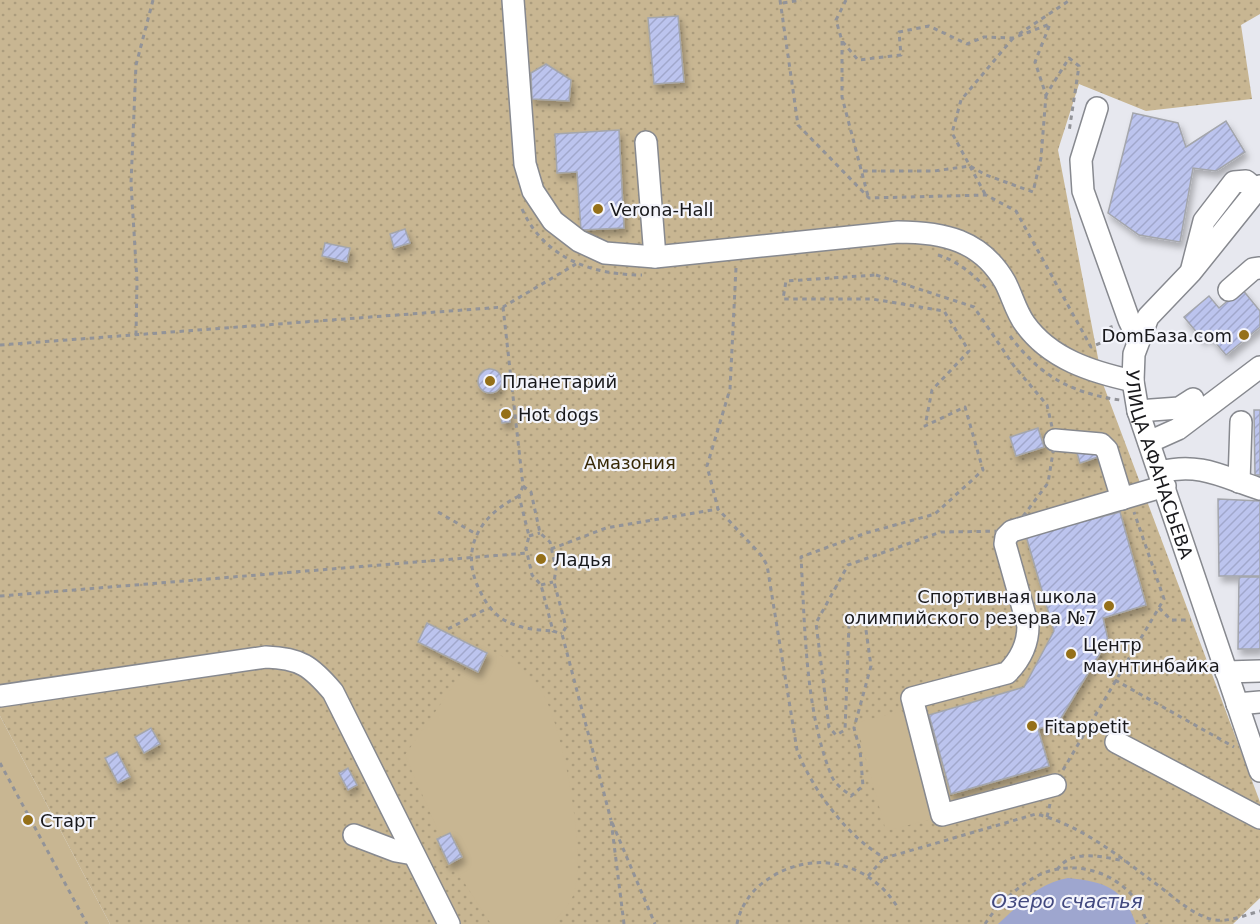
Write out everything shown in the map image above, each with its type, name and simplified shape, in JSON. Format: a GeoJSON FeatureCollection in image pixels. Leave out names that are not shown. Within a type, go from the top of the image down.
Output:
{"type":"FeatureCollection","features":[{"type":"Feature","properties":{"kind":"street"},"geometry":{"type":"LineString","coordinates":[[513,0],[525,164],[533,191],[553,221],[579,241],[605,253],[655,257],[898,232],[930,232],[954,237],[996,267],[1024,324],[1043,343],[1089,371],[1132,381]]}},
{"type":"Feature","properties":{"kind":"street"},"geometry":{"type":"LineString","coordinates":[[1097,108],[1081,160],[1083,191],[1129,320],[1138,339]]}},
{"type":"Feature","properties":{"kind":"street"},"geometry":{"type":"LineString","coordinates":[[646,142],[655,257]]}},
{"type":"Feature","properties":{"kind":"street","name":"УЛИЦА АФАНАСЬЕВА"},"geometry":{"type":"LineString","coordinates":[[1258,765],[1163,479],[1138,411],[1132,381],[1138,339],[1148,317],[1191,272],[1259,188]]}},
{"type":"Feature","properties":{"kind":"street"},"geometry":{"type":"LineString","coordinates":[[1228,290],[1254,269],[1260,268]]}},
{"type":"Feature","properties":{"kind":"street"},"geometry":{"type":"LineString","coordinates":[[1149,442],[1178,429],[1260,367]]}},
{"type":"Feature","properties":{"kind":"street"},"geometry":{"type":"LineString","coordinates":[[1138,411],[1179,408],[1193,399]]}},
{"type":"Feature","properties":{"kind":"street"},"geometry":{"type":"LineString","coordinates":[[1239,482],[1241,422]]}},
{"type":"Feature","properties":{"kind":"street"},"geometry":{"type":"LineString","coordinates":[[1055,440],[1101,444],[1107,450],[1125,499]]}},
{"type":"Feature","properties":{"kind":"street"},"geometry":{"type":"LineString","coordinates":[[1055,785],[942,815],[912,698],[1007,673],[1015,665],[1028,639],[1028,632],[1005,544],[1006,537],[1012,531],[1125,499],[1163,479],[1180,467],[1195,467],[1260,489]]}},
{"type":"Feature","properties":{"kind":"street"},"geometry":{"type":"LineString","coordinates":[[0,696],[266,657],[296,660],[317,673],[333,692],[449,924]]}},
{"type":"Feature","properties":{"kind":"street"},"geometry":{"type":"LineString","coordinates":[[1226,672],[1260,671]]}},
{"type":"Feature","properties":{"kind":"street"},"geometry":{"type":"LineString","coordinates":[[1237,704],[1260,702]]}},
{"type":"Feature","properties":{"kind":"street"},"geometry":{"type":"LineString","coordinates":[[1116,742],[1260,818]]}},
{"type":"Feature","properties":{"kind":"street"},"geometry":{"type":"LineString","coordinates":[[354,835],[396,851],[414,854]]}},
{"type":"Feature","properties":{"kind":"path"},"geometry":{"type":"LineString","coordinates":[[136,335],[137,280],[131,183],[136,65],[153,0]]}},
{"type":"Feature","properties":{"kind":"path"},"geometry":{"type":"LineString","coordinates":[[801,0],[781,2],[798,124],[869,198],[986,195],[1016,210],[1091,347],[1114,337],[1108,318]]}},
{"type":"Feature","properties":{"kind":"path"},"geometry":{"type":"LineString","coordinates":[[846,0],[836,20],[842,42],[842,98],[869,198]]}},
{"type":"Feature","properties":{"kind":"path"},"geometry":{"type":"LineString","coordinates":[[986,195],[952,133],[961,100],[1013,38],[1070,0]]}},
{"type":"Feature","properties":{"kind":"path"},"geometry":{"type":"LineString","coordinates":[[842,42],[858,60],[901,55],[899,32],[929,26],[967,44],[984,37],[1013,38],[1050,24],[1035,62],[1046,94],[1041,158],[1033,192],[986,175],[970,166],[934,171],[863,171]]}},
{"type":"Feature","properties":{"kind":"path"},"geometry":{"type":"LineString","coordinates":[[1046,94],[1070,58],[1079,66],[1068,139]]}},
{"type":"Feature","properties":{"kind":"path"},"geometry":{"type":"LineString","coordinates":[[0,345],[503,307],[586,260]]}},
{"type":"Feature","properties":{"kind":"path"},"geometry":{"type":"LineString","coordinates":[[736,267],[730,389],[707,466],[718,509],[761,555],[767,565],[797,750],[804,767],[846,828],[868,849],[884,858]]}},
{"type":"Feature","properties":{"kind":"path"},"geometry":{"type":"LineString","coordinates":[[876,275],[974,307],[1014,366],[1047,405],[1055,440],[1048,483],[1012,531],[942,532],[848,565],[816,622],[829,727],[836,735],[845,730],[849,625],[865,622],[871,666],[854,728],[860,750],[863,786],[851,796],[833,780],[817,726],[806,645],[801,557],[866,533],[935,514],[983,470],[965,406],[925,426],[932,390],[969,351],[944,311],[872,299],[783,299],[786,281],[876,275]]}},
{"type":"Feature","properties":{"kind":"path"},"geometry":{"type":"LineString","coordinates":[[503,307],[523,486],[519,495],[490,515],[476,534],[469,557],[477,586],[488,608],[507,622],[529,629],[562,634]]}},
{"type":"Feature","properties":{"kind":"path"},"geometry":{"type":"LineString","coordinates":[[523,486],[531,492],[540,533],[550,542],[556,569],[554,582],[566,627],[562,634],[611,820],[624,924]]}},
{"type":"Feature","properties":{"kind":"path"},"geometry":{"type":"LineString","coordinates":[[519,495],[529,536],[527,553],[532,575],[541,585],[553,631]]}},
{"type":"Feature","properties":{"kind":"path"},"geometry":{"type":"LineString","coordinates":[[1055,785],[1164,599],[1125,499]]}},
{"type":"Feature","properties":{"kind":"path"},"geometry":{"type":"LineString","coordinates":[[551,549],[606,528],[718,509]]}},
{"type":"Feature","properties":{"kind":"path"},"geometry":{"type":"LineString","coordinates":[[438,512],[476,534]]}},
{"type":"Feature","properties":{"kind":"path"},"geometry":{"type":"LineString","coordinates":[[529,536],[540,533]]}},
{"type":"Feature","properties":{"kind":"path"},"geometry":{"type":"LineString","coordinates":[[0,596],[527,553]]}},
{"type":"Feature","properties":{"kind":"path"},"geometry":{"type":"LineString","coordinates":[[541,585],[554,582]]}},
{"type":"Feature","properties":{"kind":"path"},"geometry":{"type":"LineString","coordinates":[[448,629],[488,608]]}},
{"type":"Feature","properties":{"kind":"path"},"geometry":{"type":"LineString","coordinates":[[1159,608],[1171,620],[1209,619]]}},
{"type":"Feature","properties":{"kind":"path"},"geometry":{"type":"LineString","coordinates":[[1115,680],[1258,765]]}},
{"type":"Feature","properties":{"kind":"path"},"geometry":{"type":"LineString","coordinates":[[0,763],[87,924]]}},
{"type":"Feature","properties":{"kind":"path"},"geometry":{"type":"LineString","coordinates":[[868,876],[884,858],[1036,814],[1047,817],[1091,839],[1127,861],[1193,911],[1213,920],[1227,921],[1260,911]]}},
{"type":"Feature","properties":{"kind":"path"},"geometry":{"type":"LineString","coordinates":[[611,820],[655,924]]}},
{"type":"Feature","properties":{"kind":"path"},"geometry":{"type":"LineString","coordinates":[[1057,870],[1067,860],[1080,856],[1127,861]]}},
{"type":"Feature","properties":{"kind":"path"},"geometry":{"type":"LineString","coordinates":[[737,924],[746,901],[758,887],[785,868],[819,861],[839,864],[868,876],[881,885],[898,909]]}},
{"type":"Feature","properties":{"kind":"path"},"geometry":{"type":"LineString","coordinates":[[985,924],[1026,882],[1041,874],[1057,870],[1080,869],[1104,874],[1119,881],[1140,906],[1147,924]]}},
{"type":"Feature","properties":{"kind":"green space","name":"Амазония"},"geometry":{"type":"Polygon","coordinates":[[[0,0],[1260,0],[1260,14],[1241,25],[1252,99],[1146,111],[1079,84],[1058,150],[1103,384],[1260,802],[1260,898],[1233,924],[110,924],[0,716],[0,0]]]}},
{"type":"Feature","properties":{"kind":"green space"},"geometry":{"type":"Polygon","coordinates":[[[482,645],[506,658],[535,682],[549,706],[565,760],[575,825],[576,880],[572,898],[552,924],[492,924],[489,921],[453,865],[405,755],[482,645]]]}},
{"type":"Feature","properties":{"kind":"green space"},"geometry":{"type":"Polygon","coordinates":[[[902,711],[932,819],[886,831],[856,723],[902,711]]]}},
{"type":"Feature","properties":{"kind":"green space","name":"Старт"},"geometry":{"type":"Polygon","coordinates":[[[0,716],[110,924],[0,924],[0,716]]]}},
{"type":"Feature","properties":{"kind":"water","name":"Озеро счастья"},"geometry":{"type":"Polygon","coordinates":[[[1068,878],[1102,885],[1119,894],[1136,924],[998,924],[1038,889],[1068,878]]]}},
{"type":"Feature","properties":{"kind":"building"},"geometry":{"type":"Polygon","coordinates":[[[678,16],[684,82],[654,84],[648,18],[678,16]]]}},
{"type":"Feature","properties":{"kind":"building"},"geometry":{"type":"Polygon","coordinates":[[[546,64],[571,80],[569,101],[532,99],[531,73],[546,64]]]}},
{"type":"Feature","properties":{"kind":"building"},"geometry":{"type":"Polygon","coordinates":[[[1133,113],[1178,123],[1186,147],[1226,121],[1245,152],[1216,171],[1193,168],[1180,242],[1139,235],[1108,213],[1133,113]]]}},
{"type":"Feature","properties":{"kind":"building"},"geometry":{"type":"Polygon","coordinates":[[[619,130],[624,228],[581,230],[577,172],[557,173],[555,134],[619,130]]]}},
{"type":"Feature","properties":{"kind":"building"},"geometry":{"type":"Polygon","coordinates":[[[405,229],[410,243],[394,248],[390,234],[405,229]]]}},
{"type":"Feature","properties":{"kind":"building"},"geometry":{"type":"Polygon","coordinates":[[[325,243],[350,248],[347,262],[322,256],[325,243]]]}},
{"type":"Feature","properties":{"kind":"building"},"geometry":{"type":"Polygon","coordinates":[[[1242,289],[1260,311],[1260,327],[1226,355],[1209,335],[1203,340],[1184,317],[1209,296],[1219,308],[1242,289]]]}},
{"type":"Feature","properties":{"kind":"building","name":"Планетарий"},"geometry":{"type":"Polygon","coordinates":[[[490,369],[498,373],[502,381],[498,389],[490,393],[482,389],[478,381],[482,373],[490,369]]]}},
{"type":"Feature","properties":{"kind":"building"},"geometry":{"type":"Polygon","coordinates":[[[500,410],[509,410],[510,422],[502,423],[500,410]]]}},
{"type":"Feature","properties":{"kind":"building"},"geometry":{"type":"Polygon","coordinates":[[[1254,410],[1260,410],[1260,475],[1255,475],[1254,410]]]}},
{"type":"Feature","properties":{"kind":"building"},"geometry":{"type":"Polygon","coordinates":[[[1038,428],[1044,447],[1016,456],[1010,437],[1038,428]]]}},
{"type":"Feature","properties":{"kind":"building"},"geometry":{"type":"Polygon","coordinates":[[[1094,443],[1098,457],[1080,463],[1076,449],[1094,443]]]}},
{"type":"Feature","properties":{"kind":"building"},"geometry":{"type":"Polygon","coordinates":[[[1218,499],[1260,501],[1260,576],[1219,576],[1218,499]]]}},
{"type":"Feature","properties":{"kind":"building","name":"Центр маунтинбайка"},"geometry":{"type":"Polygon","coordinates":[[[1120,512],[1146,605],[1103,618],[1108,640],[1058,723],[1038,729],[1049,766],[951,794],[929,715],[1024,687],[1054,631],[1026,536],[1120,512]]]}},
{"type":"Feature","properties":{"kind":"building"},"geometry":{"type":"Polygon","coordinates":[[[1239,577],[1260,577],[1260,649],[1238,649],[1239,577]]]}},
{"type":"Feature","properties":{"kind":"building"},"geometry":{"type":"Polygon","coordinates":[[[427,623],[487,653],[478,672],[418,642],[427,623]]]}},
{"type":"Feature","properties":{"kind":"building"},"geometry":{"type":"Polygon","coordinates":[[[151,728],[160,744],[144,753],[135,737],[151,728]]]}},
{"type":"Feature","properties":{"kind":"building"},"geometry":{"type":"Polygon","coordinates":[[[117,752],[130,777],[118,783],[105,758],[117,752]]]}},
{"type":"Feature","properties":{"kind":"building"},"geometry":{"type":"Polygon","coordinates":[[[348,768],[357,785],[348,790],[339,773],[348,768]]]}},
{"type":"Feature","properties":{"kind":"building"},"geometry":{"type":"Polygon","coordinates":[[[450,833],[462,857],[449,864],[437,839],[450,833]]]}},
{"type":"Feature","properties":{"kind":"place","name":"Verona-Hall"},"geometry":{"type":"Point","coordinates":[598,209]}},
{"type":"Feature","properties":{"kind":"place","name":"DomБаза.com"},"geometry":{"type":"Point","coordinates":[1244,335]}},
{"type":"Feature","properties":{"kind":"place","name":"Планетарий"},"geometry":{"type":"Point","coordinates":[490,381]}},
{"type":"Feature","properties":{"kind":"place","name":"Hot dogs"},"geometry":{"type":"Point","coordinates":[506,414]}},
{"type":"Feature","properties":{"kind":"place","name":"Ладья"},"geometry":{"type":"Point","coordinates":[541,559]}},
{"type":"Feature","properties":{"kind":"place","name":"Спортивная школа олимпийского резерва №7"},"geometry":{"type":"Point","coordinates":[1109,606]}},
{"type":"Feature","properties":{"kind":"place","name":"Центр маунтинбайка"},"geometry":{"type":"Point","coordinates":[1071,654]}},
{"type":"Feature","properties":{"kind":"place","name":"Fitappetit"},"geometry":{"type":"Point","coordinates":[1032,726]}},
{"type":"Feature","properties":{"kind":"place","name":"Старт"},"geometry":{"type":"Point","coordinates":[28,820]}}]}
